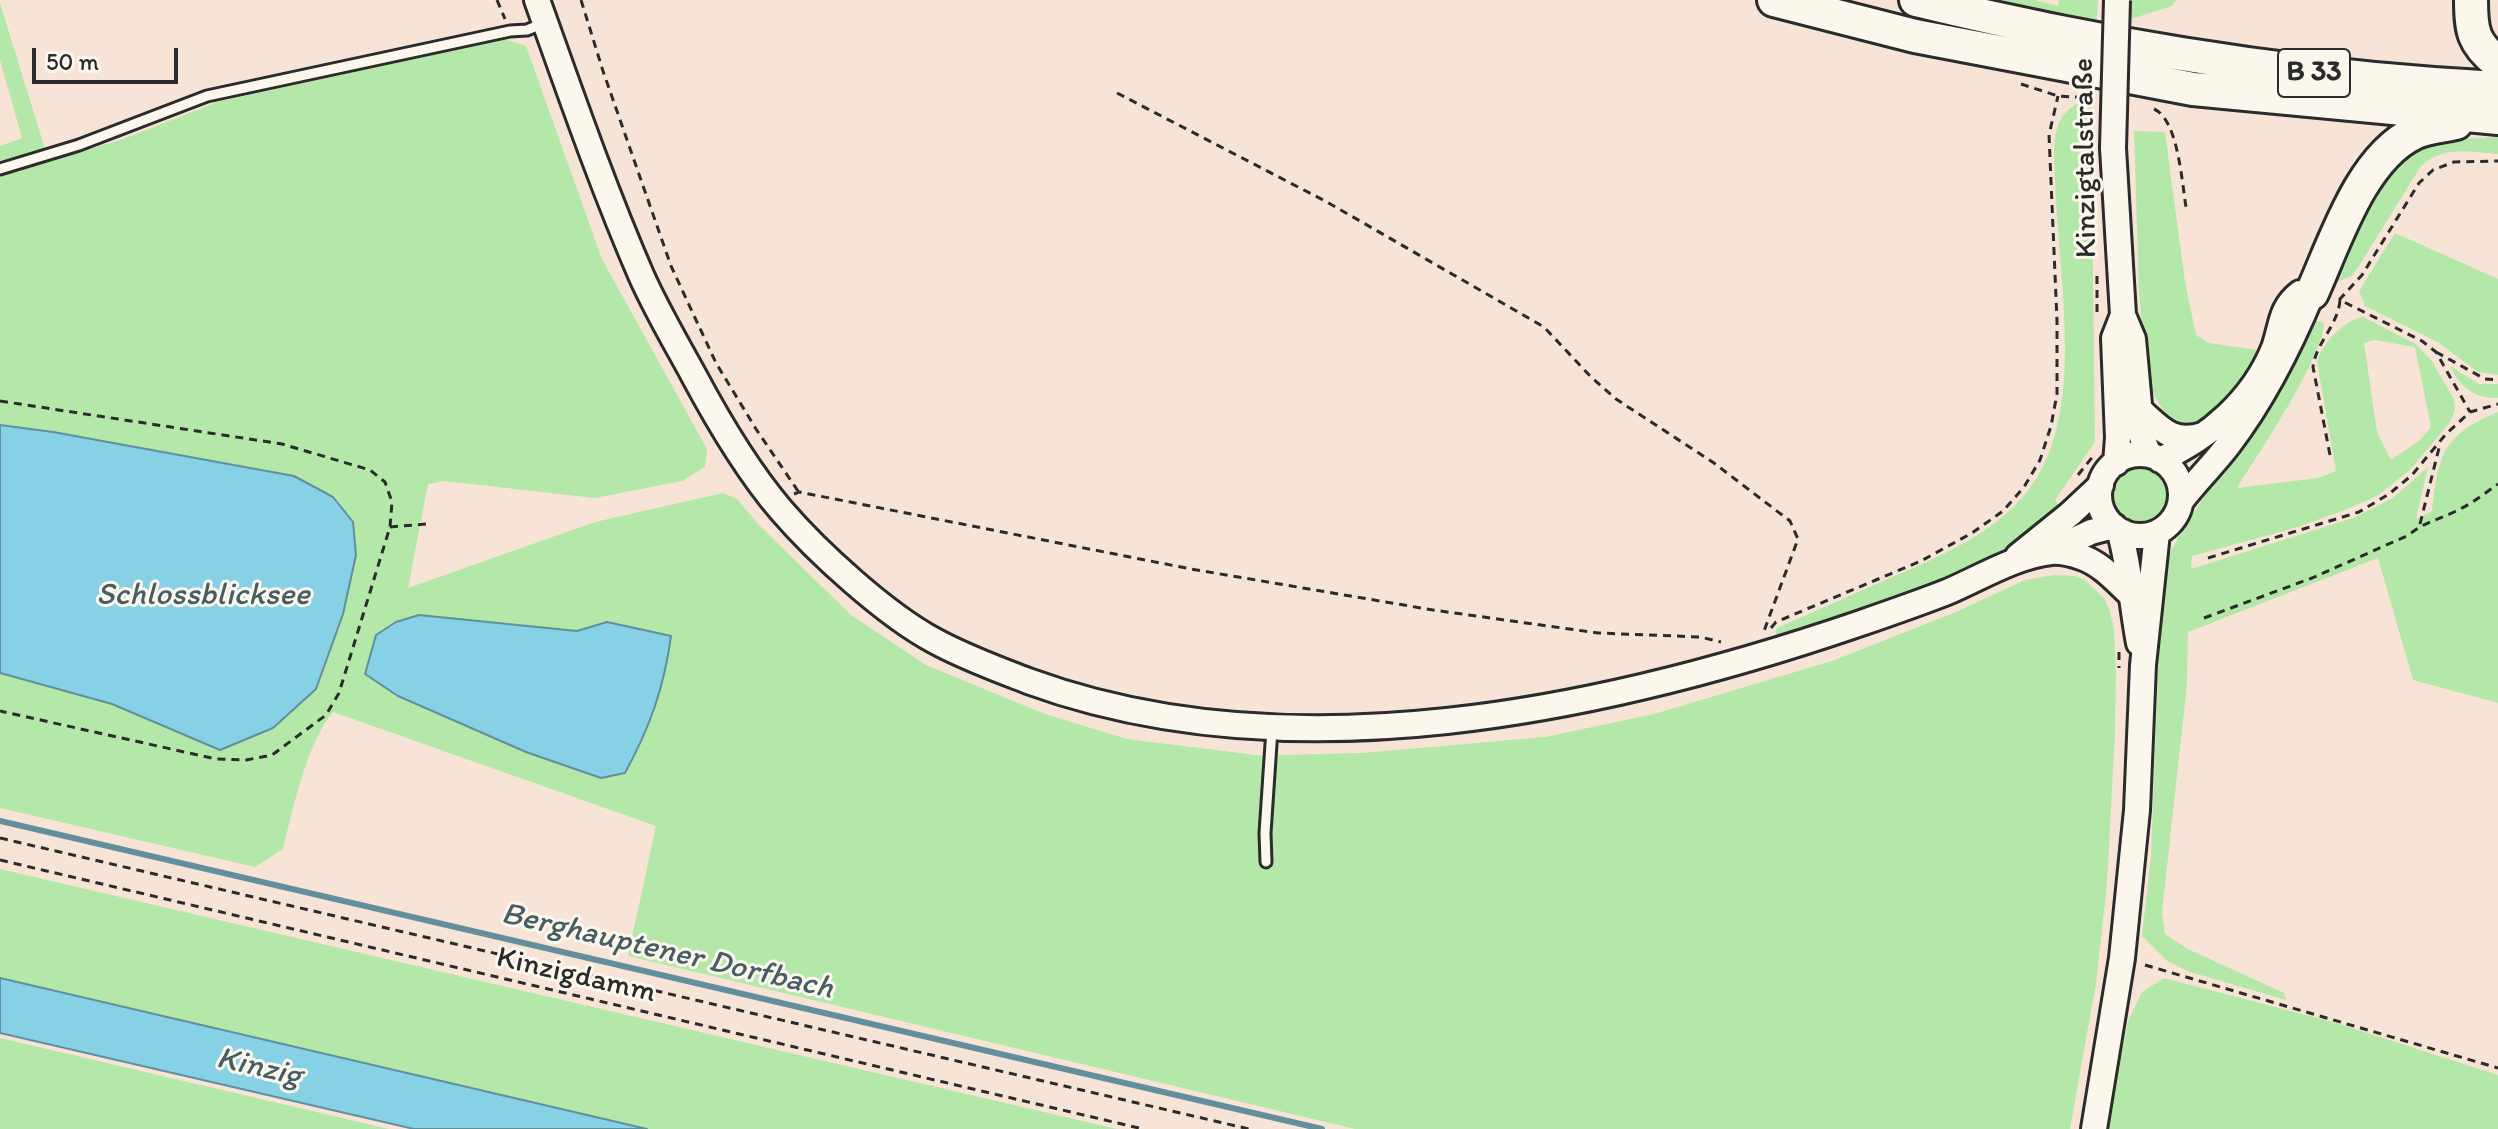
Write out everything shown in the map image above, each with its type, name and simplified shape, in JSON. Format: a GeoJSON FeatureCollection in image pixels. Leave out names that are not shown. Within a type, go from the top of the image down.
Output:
{"type":"FeatureCollection","features":[{"type":"Feature","properties":{"kind":"highway","name":"B 33"},"geometry":{"type":"LineString","coordinates":[[1774,0],[1915,36],[2193,89],[2489,118]]}},
{"type":"Feature","properties":{"kind":"highway","name":"B 33"},"geometry":{"type":"LineString","coordinates":[[1916,0],[2003,21],[2209,60],[2395,83],[2498,88]]}},
{"type":"Feature","properties":{"kind":"highway"},"geometry":{"type":"LineString","coordinates":[[2471,0],[2472,31],[2483,51],[2498,63]]}},
{"type":"Feature","properties":{"kind":"highway","name":"B 33"},"geometry":{"type":"LineString","coordinates":[[2326,296],[2357,194],[2384,154],[2414,133],[2489,118]]}},
{"type":"Feature","properties":{"kind":"street","name":"Kinzigtalstraße"},"geometry":{"type":"LineString","coordinates":[[2117,0],[2113,148],[2123,315],[2133,339],[2142,437],[2154,458]]}},
{"type":"Feature","properties":{"kind":"street"},"geometry":{"type":"LineString","coordinates":[[541,11],[596,165],[642,276],[712,410],[774,501],[830,559],[886,607],[946,646],[1058,692],[1111,707],[1166,717],[1272,729],[1380,726],[1502,714],[1581,700],[1776,652],[1918,603],[2003,567],[2049,552],[2091,532],[2119,529]]}},
{"type":"Feature","properties":{"kind":"street"},"geometry":{"type":"LineString","coordinates":[[2003,567],[2061,522],[2101,485],[2109,469],[2116,463],[2126,457],[2154,458],[2205,435],[2223,421],[2262,371],[2275,346],[2284,309],[2290,300],[2300,293],[2326,296],[2228,445],[2181,501],[2173,520],[2157,533],[2134,536],[2119,529],[2101,508],[2101,485]]}},
{"type":"Feature","properties":{"kind":"street","name":"Kinzigtalstraße"},"geometry":{"type":"LineString","coordinates":[[2116,463],[2114,338],[2123,315]]}},
{"type":"Feature","properties":{"kind":"street"},"geometry":{"type":"LineString","coordinates":[[2141,411],[2166,433],[2177,438],[2205,435]]}},
{"type":"Feature","properties":{"kind":"street"},"geometry":{"type":"LineString","coordinates":[[2154,458],[2177,477],[2181,501]]}},
{"type":"Feature","properties":{"kind":"street"},"geometry":{"type":"LineString","coordinates":[[2094,1129],[2122,958],[2137,810],[2129,593],[2126,555],[2119,529]]}},
{"type":"Feature","properties":{"kind":"street"},"geometry":{"type":"LineString","coordinates":[[2131,666],[2157,533]]}},
{"type":"Feature","properties":{"kind":"street"},"geometry":{"type":"LineString","coordinates":[[2049,552],[2084,557],[2098,565],[2129,593]]}},
{"type":"Feature","properties":{"kind":"lane"},"geometry":{"type":"LineString","coordinates":[[0,169],[79,145],[207,96],[510,31],[527,30],[541,11]]}},
{"type":"Feature","properties":{"kind":"lane"},"geometry":{"type":"LineString","coordinates":[[1266,862],[1272,729]]}},
{"type":"Feature","properties":{"kind":"path"},"geometry":{"type":"LineString","coordinates":[[497,0],[510,31]]}},
{"type":"Feature","properties":{"kind":"path"},"geometry":{"type":"LineString","coordinates":[[581,0],[671,266],[716,363],[799,492]]}},
{"type":"Feature","properties":{"kind":"path"},"geometry":{"type":"LineString","coordinates":[[1117,93],[1327,202],[1544,327],[1616,399],[1714,463],[1790,521],[1798,539],[1762,639],[1776,622],[1921,561],[1972,533],[2003,511],[2024,487],[2040,460],[2057,394],[2049,135],[2058,96]]}},
{"type":"Feature","properties":{"kind":"path"},"geometry":{"type":"LineString","coordinates":[[2148,107],[2160,112],[2172,129],[2186,207]]}},
{"type":"Feature","properties":{"kind":"path"},"geometry":{"type":"LineString","coordinates":[[2326,296],[2362,275],[2419,183],[2433,170],[2454,162],[2496,163]]}},
{"type":"Feature","properties":{"kind":"path"},"geometry":{"type":"LineString","coordinates":[[2326,296],[2422,341],[2485,379],[2498,380]]}},
{"type":"Feature","properties":{"kind":"path"},"geometry":{"type":"LineString","coordinates":[[2326,296],[2337,318],[2314,357],[2313,367],[2330,455]]}},
{"type":"Feature","properties":{"kind":"path"},"geometry":{"type":"LineString","coordinates":[[2436,352],[2470,412]]}},
{"type":"Feature","properties":{"kind":"path"},"geometry":{"type":"LineString","coordinates":[[0,401],[282,444],[370,470],[385,482],[392,502],[390,527],[339,693],[326,715],[272,755],[246,760],[216,759],[0,711]]}},
{"type":"Feature","properties":{"kind":"path"},"geometry":{"type":"LineString","coordinates":[[2208,558],[2359,512],[2389,494],[2412,475],[2446,434],[2470,412],[2498,404]]}},
{"type":"Feature","properties":{"kind":"path"},"geometry":{"type":"LineString","coordinates":[[2204,618],[2312,578],[2409,535],[2420,524],[2440,444]]}},
{"type":"Feature","properties":{"kind":"path"},"geometry":{"type":"LineString","coordinates":[[2420,524],[2461,509],[2498,484]]}},
{"type":"Feature","properties":{"kind":"path"},"geometry":{"type":"LineString","coordinates":[[774,501],[799,492],[1191,569],[1433,610],[1598,633],[1700,637],[1729,644]]}},
{"type":"Feature","properties":{"kind":"path"},"geometry":{"type":"LineString","coordinates":[[390,527],[426,524]]}},
{"type":"Feature","properties":{"kind":"path"},"geometry":{"type":"LineString","coordinates":[[2119,652],[2131,666]]}},
{"type":"Feature","properties":{"kind":"path"},"geometry":{"type":"LineString","coordinates":[[0,838],[1249,1129]]}},
{"type":"Feature","properties":{"kind":"path","name":"Kinzigdamm"},"geometry":{"type":"LineString","coordinates":[[0,860],[1143,1129]]}},
{"type":"Feature","properties":{"kind":"path"},"geometry":{"type":"LineString","coordinates":[[2122,958],[2498,1068]]}},
{"type":"Feature","properties":{"kind":"green space"},"geometry":{"type":"Polygon","coordinates":[[[1966,0],[2035,0],[2058,6],[2059,0],[2098,0],[2096,29],[1966,0]]]}},
{"type":"Feature","properties":{"kind":"green space"},"geometry":{"type":"Polygon","coordinates":[[[2132,0],[2176,0],[2172,6],[2131,19],[2132,0]]]}},
{"type":"Feature","properties":{"kind":"green space"},"geometry":{"type":"Polygon","coordinates":[[[0,3],[45,149],[0,163],[0,146],[22,138],[0,60],[0,3]]]}},
{"type":"Feature","properties":{"kind":"green space"},"geometry":{"type":"Polygon","coordinates":[[[505,39],[526,46],[602,259],[707,449],[705,467],[682,481],[595,498],[444,481],[428,484],[408,588],[595,522],[723,493],[737,499],[759,525],[851,615],[926,665],[1045,714],[1127,739],[1264,756],[1260,828],[1270,825],[1278,755],[1362,753],[1545,737],[1654,714],[1832,661],[1956,612],[2025,580],[2054,575],[2074,576],[2085,580],[2104,598],[2110,611],[2116,672],[2107,884],[2096,983],[2070,1129],[1355,1129],[628,956],[656,826],[333,712],[308,758],[283,849],[255,867],[0,808],[0,673],[112,704],[220,750],[316,689],[343,614],[356,555],[53,432],[0,425],[0,177],[123,139],[217,102],[505,39]]]}},
{"type":"Feature","properties":{"kind":"green space"},"geometry":{"type":"Polygon","coordinates":[[[2078,103],[2091,103],[2095,442],[2055,500],[2064,512],[2014,548],[1943,583],[1782,641],[1775,637],[1777,628],[1922,564],[1978,534],[2012,509],[2037,478],[2058,424],[2065,367],[2055,138],[2062,118],[2078,103]]]}},
{"type":"Feature","properties":{"kind":"green space"},"geometry":{"type":"Polygon","coordinates":[[[2134,131],[2165,132],[2185,282],[2196,335],[2209,343],[2264,351],[2234,399],[2191,429],[2176,425],[2162,409],[2148,384],[2139,293],[2134,131]]]}},
{"type":"Feature","properties":{"kind":"green space"},"geometry":{"type":"Polygon","coordinates":[[[2498,137],[2498,154],[2448,152],[2421,166],[2352,276],[2334,283],[2375,176],[2420,140],[2498,137]]]}},
{"type":"Feature","properties":{"kind":"green space"},"geometry":{"type":"Polygon","coordinates":[[[2395,233],[2498,279],[2498,375],[2478,372],[2439,343],[2365,306],[2359,291],[2395,233]]]}},
{"type":"Feature","properties":{"kind":"green space"},"geometry":{"type":"Polygon","coordinates":[[[2363,317],[2416,344],[2431,360],[2454,399],[2455,409],[2450,422],[2410,470],[2377,496],[2298,527],[2192,556],[2191,569],[2353,518],[2393,498],[2428,467],[2416,519],[2432,511],[2441,461],[2454,438],[2498,412],[2498,703],[2413,680],[2378,558],[2188,632],[2187,684],[2162,912],[2165,934],[2188,949],[2284,993],[2286,1000],[2190,972],[2167,961],[2142,936],[2151,855],[2160,623],[2167,559],[2287,367],[2310,319],[2324,323],[2313,358],[2288,406],[2237,488],[2318,478],[2336,471],[2317,362],[2335,334],[2363,317]],[[2374,340],[2364,343],[2377,432],[2391,460],[2420,440],[2431,427],[2415,347],[2374,340]]]}},
{"type":"Feature","properties":{"kind":"green space"},"geometry":{"type":"Polygon","coordinates":[[[2450,366],[2479,384],[2498,384],[2498,398],[2469,390],[2458,380],[2450,366]]]}},
{"type":"Feature","properties":{"kind":"green space"},"geometry":{"type":"Polygon","coordinates":[[[2141,467],[2152,469],[2162,476],[2169,486],[2169,508],[2162,518],[2152,525],[2141,527],[2130,525],[2120,518],[2113,508],[2111,497],[2113,486],[2120,476],[2130,469],[2141,467]]]}},
{"type":"Feature","properties":{"kind":"green space"},"geometry":{"type":"Polygon","coordinates":[[[0,869],[1117,1129],[646,1129],[0,979],[0,869]]]}},
{"type":"Feature","properties":{"kind":"green space"},"geometry":{"type":"Polygon","coordinates":[[[2164,978],[2340,1024],[2498,1075],[2498,1129],[2106,1129],[2128,1021],[2142,992],[2164,978]]]}},
{"type":"Feature","properties":{"kind":"green space"},"geometry":{"type":"Polygon","coordinates":[[[0,1038],[389,1129],[0,1129],[0,1038]]]}},
{"type":"Feature","properties":{"kind":"water","name":"Schlossblicksee"},"geometry":{"type":"Polygon","coordinates":[[[0,425],[294,476],[333,497],[353,522],[356,555],[343,614],[316,689],[273,728],[220,750],[112,704],[0,673],[0,425]]]}},
{"type":"Feature","properties":{"kind":"water"},"geometry":{"type":"Polygon","coordinates":[[[419,615],[577,631],[607,622],[671,636],[655,707],[625,773],[601,778],[526,752],[398,696],[365,674],[376,635],[396,622],[419,615]]]}},
{"type":"Feature","properties":{"kind":"water","name":"Kinzig"},"geometry":{"type":"Polygon","coordinates":[[[0,978],[647,1129],[414,1129],[0,1033],[0,978]]]}},
{"type":"Feature","properties":{"kind":"waterway","name":"Berghauptener Dorfbach"},"geometry":{"type":"LineString","coordinates":[[0,821],[1322,1129]]}}]}
